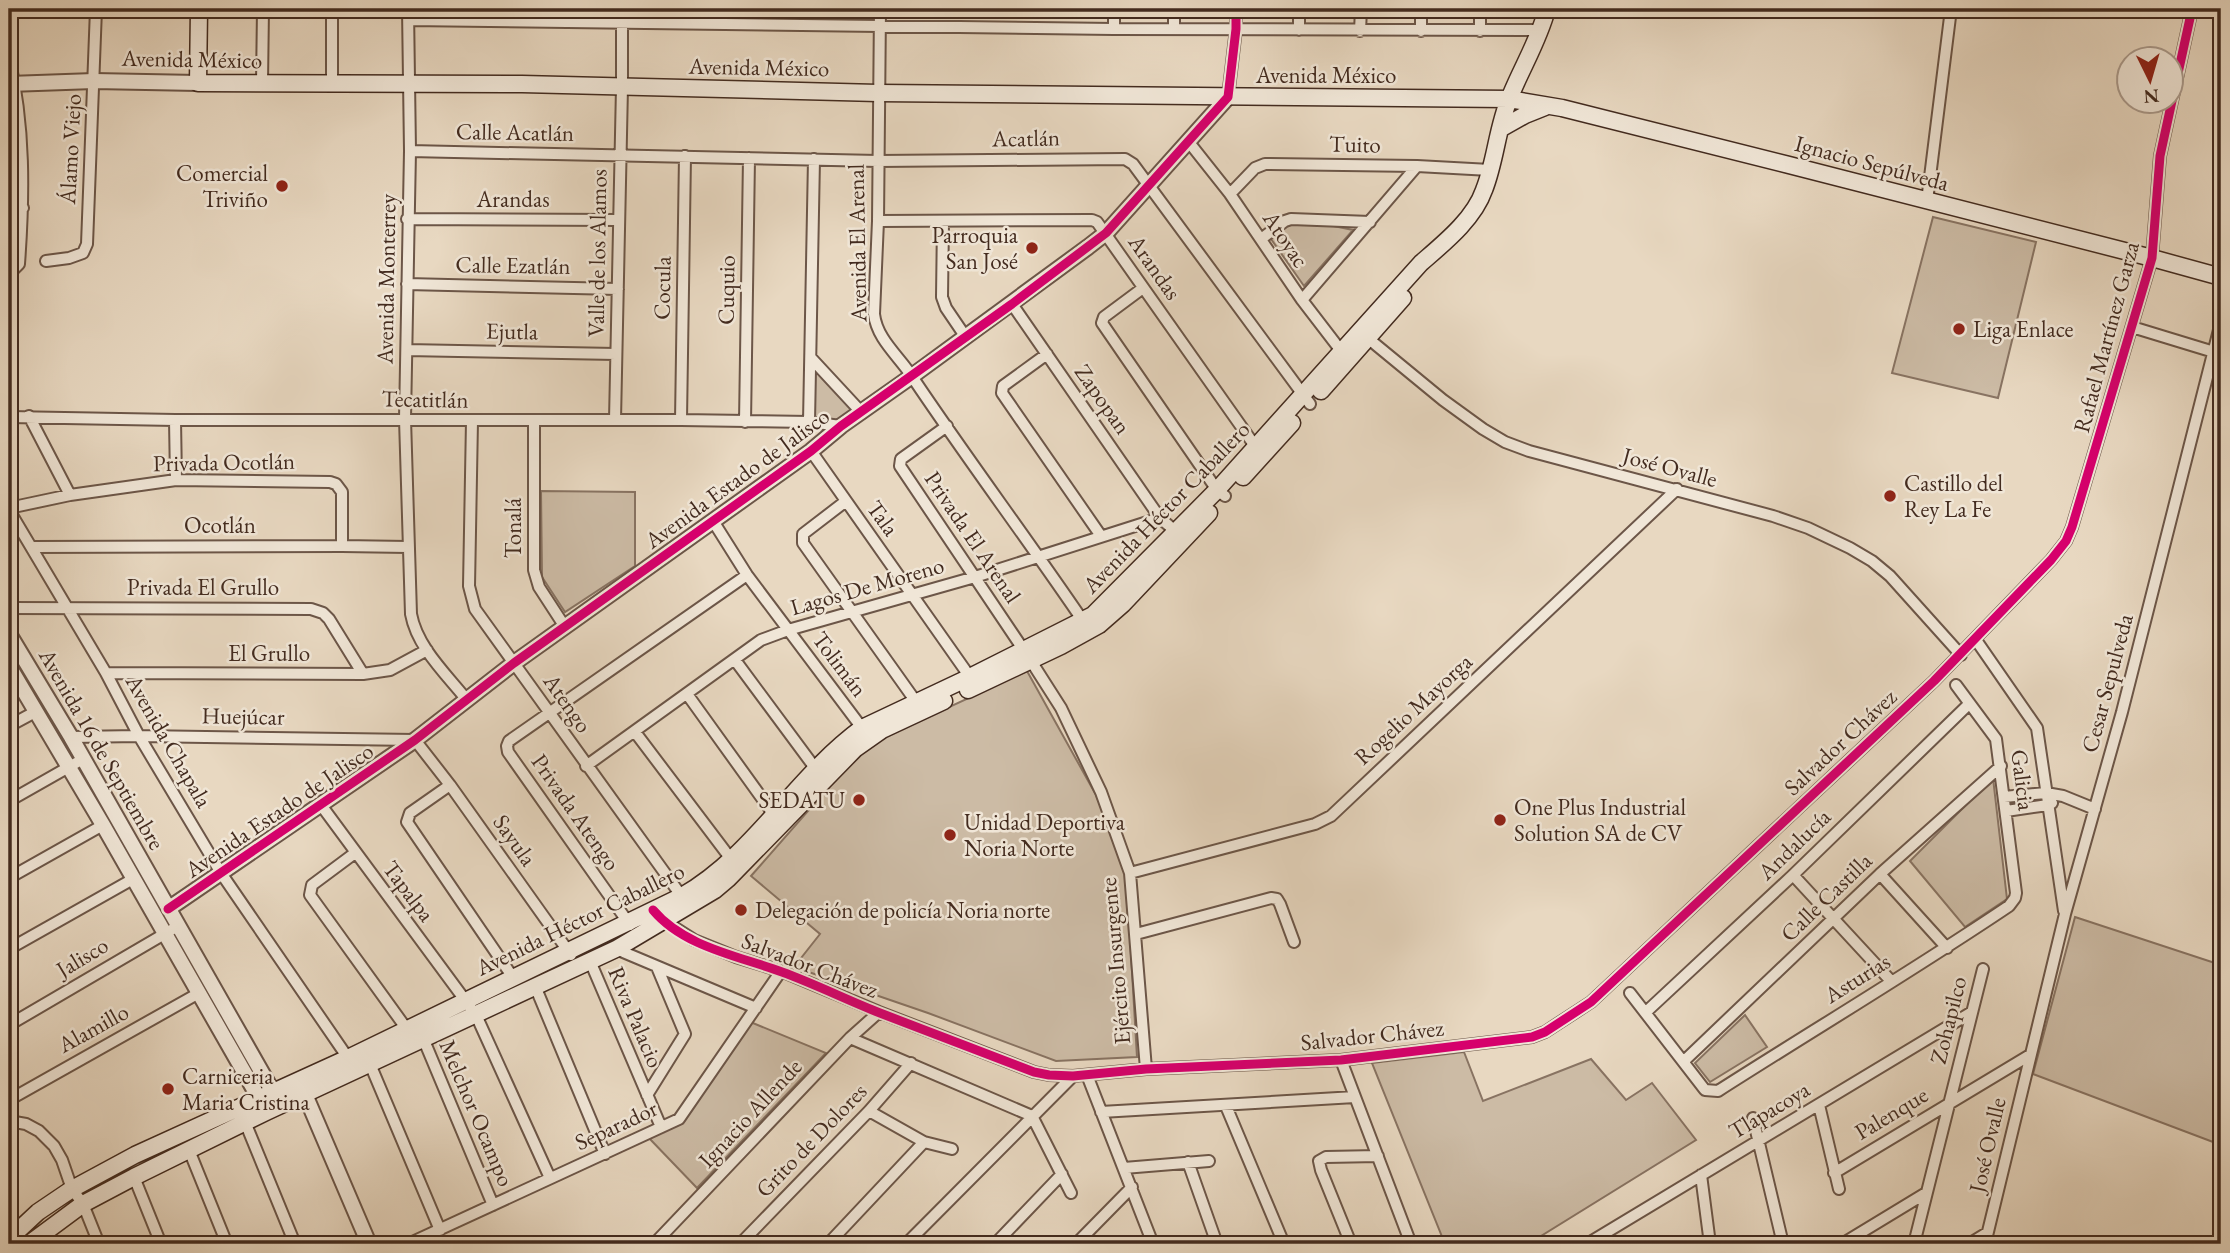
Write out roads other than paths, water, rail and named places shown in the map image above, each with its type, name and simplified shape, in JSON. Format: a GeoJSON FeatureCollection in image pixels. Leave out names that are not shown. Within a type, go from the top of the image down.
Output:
{"type":"FeatureCollection","features":[{"type":"Feature","properties":{"kind":"main road"},"geometry":{"type":"LineString","coordinates":[[198,83],[199,9]]}},
{"type":"Feature","properties":{"kind":"main road","name":"Avenida Héctor Caballero"},"geometry":{"type":"LineString","coordinates":[[302,1087],[348,1058],[406,1028],[514,979],[568,951],[632,930],[685,901],[734,864],[820,774],[846,740],[862,728],[919,707],[1092,620],[1221,493],[1364,335],[1422,262],[1444,243],[1481,197],[1509,99],[1542,30],[1547,9]]}},
{"type":"Feature","properties":{"kind":"main road"},"geometry":{"type":"LineString","coordinates":[[198,50],[207,74],[226,83]]}},
{"type":"Feature","properties":{"kind":"main road","name":"Avenida México"},"geometry":{"type":"LineString","coordinates":[[198,83],[332,82],[878,93],[1509,99]]}},
{"type":"Feature","properties":{"kind":"main road","name":"Ignacio Sepúlveda"},"geometry":{"type":"LineString","coordinates":[[1509,99],[1549,106],[1789,164],[2221,277]]}},
{"type":"Feature","properties":{"kind":"main road"},"geometry":{"type":"LineString","coordinates":[[1500,129],[1525,114],[1549,106]]}},
{"type":"Feature","properties":{"kind":"main road","name":"Avenida Héctor Caballero"},"geometry":{"type":"LineString","coordinates":[[1221,493],[1255,446],[1306,400]]}},
{"type":"Feature","properties":{"kind":"main road","name":"Avenida Héctor Caballero"},"geometry":{"type":"LineString","coordinates":[[734,864],[774,815],[820,774],[868,739],[970,677],[1027,655]]}},
{"type":"Feature","properties":{"kind":"main road","name":"Avenida Héctor Caballero"},"geometry":{"type":"LineString","coordinates":[[9,1239],[38,1212],[72,1189],[135,1155],[199,1125],[270,1102],[302,1087],[370,1064],[615,949],[632,930]]}},
{"type":"Feature","properties":{"kind":"main road","name":"Avenida Héctor Caballero"},"geometry":{"type":"LineString","coordinates":[[30,1244],[83,1204],[244,1122],[270,1102]]}},
{"type":"Feature","properties":{"kind":"main road"},"geometry":{"type":"LineString","coordinates":[[199,1125],[205,1141]]}},
{"type":"Feature","properties":{"kind":"street","name":"Álamo Viejo"},"geometry":{"type":"LineString","coordinates":[[46,261],[83,253],[87,244],[96,9]]}},
{"type":"Feature","properties":{"kind":"street"},"geometry":{"type":"LineString","coordinates":[[262,83],[263,9]]}},
{"type":"Feature","properties":{"kind":"street"},"geometry":{"type":"LineString","coordinates":[[332,9],[332,82]]}},
{"type":"Feature","properties":{"kind":"street"},"geometry":{"type":"LineString","coordinates":[[561,9],[561,22]]}},
{"type":"Feature","properties":{"kind":"street","name":"Valle de los Alamos"},"geometry":{"type":"LineString","coordinates":[[615,420],[622,9]]}},
{"type":"Feature","properties":{"kind":"street"},"geometry":{"type":"LineString","coordinates":[[686,9],[686,22]]}},
{"type":"Feature","properties":{"kind":"street","name":"Avenida El Arenal"},"geometry":{"type":"LineString","coordinates":[[880,9],[878,221],[874,314],[876,325],[881,336],[1039,556],[1092,620]]}},
{"type":"Feature","properties":{"kind":"street"},"geometry":{"type":"LineString","coordinates":[[1114,9],[1114,29]]}},
{"type":"Feature","properties":{"kind":"street"},"geometry":{"type":"LineString","coordinates":[[1174,9],[1174,29]]}},
{"type":"Feature","properties":{"kind":"street"},"geometry":{"type":"LineString","coordinates":[[1228,97],[1236,9]]}},
{"type":"Feature","properties":{"kind":"street"},"geometry":{"type":"LineString","coordinates":[[1299,9],[1299,30]]}},
{"type":"Feature","properties":{"kind":"street"},"geometry":{"type":"LineString","coordinates":[[1360,31],[1361,9]]}},
{"type":"Feature","properties":{"kind":"street"},"geometry":{"type":"LineString","coordinates":[[1421,9],[1421,31]]}},
{"type":"Feature","properties":{"kind":"street"},"geometry":{"type":"LineString","coordinates":[[1480,9],[1480,31]]}},
{"type":"Feature","properties":{"kind":"street"},"geometry":{"type":"LineString","coordinates":[[1927,201],[1951,9]]}},
{"type":"Feature","properties":{"kind":"street","name":"Rafael Martínez Garza"},"geometry":{"type":"LineString","coordinates":[[1976,640],[2051,560],[2066,541],[2072,527],[2152,258],[2160,156],[2192,9]]}},
{"type":"Feature","properties":{"kind":"street"},"geometry":{"type":"LineString","coordinates":[[2217,9],[2221,11]]}},
{"type":"Feature","properties":{"kind":"street"},"geometry":{"type":"LineString","coordinates":[[408,14],[622,23],[1360,31],[1542,30]]}},
{"type":"Feature","properties":{"kind":"street","name":"Avenida Monterrey"},"geometry":{"type":"LineString","coordinates":[[408,14],[410,151],[405,419],[411,614],[414,627],[427,650],[466,699]]}},
{"type":"Feature","properties":{"kind":"street"},"geometry":{"type":"LineString","coordinates":[[9,58],[22,148],[23,208],[14,267]]}},
{"type":"Feature","properties":{"kind":"street","name":"Avenida México"},"geometry":{"type":"LineString","coordinates":[[12,84],[94,81],[198,83]]}},
{"type":"Feature","properties":{"kind":"street","name":"Avenida Estado de Jalisco"},"geometry":{"type":"LineString","coordinates":[[168,909],[415,740],[514,663],[811,451],[841,426],[1106,233],[1228,97]]}},
{"type":"Feature","properties":{"kind":"street","name":"Atoyac"},"geometry":{"type":"LineString","coordinates":[[1188,141],[1230,194],[1302,300],[1345,356]]}},
{"type":"Feature","properties":{"kind":"street"},"geometry":{"type":"LineString","coordinates":[[9,149],[22,148]]}},
{"type":"Feature","properties":{"kind":"street","name":"Calle Acatlán"},"geometry":{"type":"LineString","coordinates":[[410,151],[621,155]]}},
{"type":"Feature","properties":{"kind":"street","name":"Acatlán"},"geometry":{"type":"LineString","coordinates":[[621,155],[878,161],[1120,158],[1133,164],[1306,400]]}},
{"type":"Feature","properties":{"kind":"street","name":"Cocula"},"geometry":{"type":"LineString","coordinates":[[681,420],[685,156]]}},
{"type":"Feature","properties":{"kind":"street","name":"Cuquio"},"geometry":{"type":"LineString","coordinates":[[745,422],[749,158]]}},
{"type":"Feature","properties":{"kind":"street"},"geometry":{"type":"LineString","coordinates":[[809,422],[814,159]]}},
{"type":"Feature","properties":{"kind":"street","name":"Tuito"},"geometry":{"type":"LineString","coordinates":[[1230,194],[1255,168],[1265,164],[1490,170]]}},
{"type":"Feature","properties":{"kind":"street"},"geometry":{"type":"LineString","coordinates":[[1302,300],[1417,166]]}},
{"type":"Feature","properties":{"kind":"street"},"geometry":{"type":"LineString","coordinates":[[9,209],[23,208]]}},
{"type":"Feature","properties":{"kind":"street"},"geometry":{"type":"LineString","coordinates":[[1261,239],[1284,221],[1296,218],[1370,222]]}},
{"type":"Feature","properties":{"kind":"street","name":"Arandas"},"geometry":{"type":"LineString","coordinates":[[407,219],[619,220]]}},
{"type":"Feature","properties":{"kind":"street","name":"Arandas"},"geometry":{"type":"LineString","coordinates":[[878,221],[1092,220],[1106,233],[1255,446]]}},
{"type":"Feature","properties":{"kind":"street"},"geometry":{"type":"LineString","coordinates":[[943,222],[942,297],[965,336]]}},
{"type":"Feature","properties":{"kind":"street","name":"Calle Ezatlán"},"geometry":{"type":"LineString","coordinates":[[407,284],[618,289]]}},
{"type":"Feature","properties":{"kind":"street"},"geometry":{"type":"LineString","coordinates":[[1143,288],[1104,317],[1102,323],[1221,493]]}},
{"type":"Feature","properties":{"kind":"street","name":"Zapopan"},"geometry":{"type":"LineString","coordinates":[[1012,304],[1160,518]]}},
{"type":"Feature","properties":{"kind":"street","name":"Cesar Sepulveda"},"geometry":{"type":"LineString","coordinates":[[2030,1055],[2221,322]]}},
{"type":"Feature","properties":{"kind":"street"},"geometry":{"type":"LineString","coordinates":[[2132,327],[2214,352]]}},
{"type":"Feature","properties":{"kind":"street","name":"José Ovalle"},"geometry":{"type":"LineString","coordinates":[[1364,335],[1443,400],[1505,442],[1529,451],[1773,516],[1808,528],[1850,548],[1890,576],[1961,655]]}},
{"type":"Feature","properties":{"kind":"street","name":"Ejutla"},"geometry":{"type":"LineString","coordinates":[[407,350],[616,354]]}},
{"type":"Feature","properties":{"kind":"street"},"geometry":{"type":"LineString","coordinates":[[1047,354],[1003,386],[1002,393],[1101,536]]}},
{"type":"Feature","properties":{"kind":"street"},"geometry":{"type":"LineString","coordinates":[[811,358],[862,413]]}},
{"type":"Feature","properties":{"kind":"street","name":"Tecatitlán"},"geometry":{"type":"LineString","coordinates":[[9,416],[175,420],[681,420],[809,422],[841,426]]}},
{"type":"Feature","properties":{"kind":"street"},"geometry":{"type":"LineString","coordinates":[[29,416],[70,495]]}},
{"type":"Feature","properties":{"kind":"street"},"geometry":{"type":"LineString","coordinates":[[175,420],[176,480]]}},
{"type":"Feature","properties":{"kind":"street","name":"Atengo"},"geometry":{"type":"LineString","coordinates":[[472,421],[469,586],[475,609],[685,901]]}},
{"type":"Feature","properties":{"kind":"street","name":"Tonalá"},"geometry":{"type":"LineString","coordinates":[[534,421],[534,570],[539,587],[565,627]]}},
{"type":"Feature","properties":{"kind":"street","name":"Privada El Arenal"},"geometry":{"type":"LineString","coordinates":[[947,426],[901,459],[901,469],[1027,655]]}},
{"type":"Feature","properties":{"kind":"street","name":"Tala"},"geometry":{"type":"LineString","coordinates":[[811,451],[970,677]]}},
{"type":"Feature","properties":{"kind":"street","name":"Privada Ocotlán"},"geometry":{"type":"LineString","coordinates":[[9,509],[70,495],[176,480],[330,482],[336,484],[341,492],[342,546]]}},
{"type":"Feature","properties":{"kind":"street","name":"Rogelio Mayorga"},"geometry":{"type":"LineString","coordinates":[[1130,873],[1315,824],[1331,816],[1676,489]]}},
{"type":"Feature","properties":{"kind":"street"},"geometry":{"type":"LineString","coordinates":[[846,501],[803,534],[803,543],[919,707]]}},
{"type":"Feature","properties":{"kind":"street","name":"Avenida Chapala"},"geometry":{"type":"LineString","coordinates":[[9,509],[221,873],[348,1058]]}},
{"type":"Feature","properties":{"kind":"street"},"geometry":{"type":"LineString","coordinates":[[1160,518],[1180,535]]}},
{"type":"Feature","properties":{"kind":"street","name":"Lagos De Moreno"},"geometry":{"type":"LineString","coordinates":[[586,766],[761,640],[975,577],[1160,518]]}},
{"type":"Feature","properties":{"kind":"street","name":"Tolimán"},"geometry":{"type":"LineString","coordinates":[[713,522],[747,575],[862,728]]}},
{"type":"Feature","properties":{"kind":"street","name":"Ocotlán"},"geometry":{"type":"LineString","coordinates":[[32,547],[408,547]]}},
{"type":"Feature","properties":{"kind":"street","name":"Privada Atengo"},"geometry":{"type":"LineString","coordinates":[[632,930],[508,752],[507,746],[509,741],[747,575]]}},
{"type":"Feature","properties":{"kind":"street","name":"Privada El Grullo"},"geometry":{"type":"LineString","coordinates":[[9,608],[317,610],[329,619],[363,674]]}},
{"type":"Feature","properties":{"kind":"street"},"geometry":{"type":"LineString","coordinates":[[1976,640],[2037,728],[2065,914]]}},
{"type":"Feature","properties":{"kind":"street","name":"Salvador Chávez"},"geometry":{"type":"LineString","coordinates":[[658,916],[694,940],[781,971],[879,1012],[1049,1076],[1341,1060],[1532,1037],[1545,1032],[1591,1002],[1976,640]]}},
{"type":"Feature","properties":{"kind":"street","name":"Avenida 16 de Septiembre"},"geometry":{"type":"LineString","coordinates":[[11,645],[71,737],[178,926],[270,1102]]}},
{"type":"Feature","properties":{"kind":"street","name":"El Grullo"},"geometry":{"type":"LineString","coordinates":[[106,673],[363,674],[390,670],[427,650]]}},
{"type":"Feature","properties":{"kind":"street","name":"Ejército Insurgente"},"geometry":{"type":"LineString","coordinates":[[1027,655],[1061,708],[1101,792],[1130,873],[1146,1069]]}},
{"type":"Feature","properties":{"kind":"street"},"geometry":{"type":"LineString","coordinates":[[735,660],[820,774]]}},
{"type":"Feature","properties":{"kind":"street","name":"Avenida 16 de Septiembre"},"geometry":{"type":"LineString","coordinates":[[9,666],[199,993],[270,1102]]}},
{"type":"Feature","properties":{"kind":"street","name":"Galicia"},"geometry":{"type":"LineString","coordinates":[[1956,685],[1996,738],[2016,893]]}},
{"type":"Feature","properties":{"kind":"street"},"geometry":{"type":"LineString","coordinates":[[687,694],[774,815]]}},
{"type":"Feature","properties":{"kind":"street","name":"Andalucía"},"geometry":{"type":"LineString","coordinates":[[1646,1012],[1793,875],[1969,704]]}},
{"type":"Feature","properties":{"kind":"street"},"geometry":{"type":"LineString","coordinates":[[9,726],[34,712]]}},
{"type":"Feature","properties":{"kind":"street"},"geometry":{"type":"LineString","coordinates":[[635,732],[734,864]]}},
{"type":"Feature","properties":{"kind":"street","name":"Huejúcar"},"geometry":{"type":"LineString","coordinates":[[71,737],[415,740]]}},
{"type":"Feature","properties":{"kind":"street","name":"Sayula"},"geometry":{"type":"LineString","coordinates":[[415,740],[568,951],[584,964]]}},
{"type":"Feature","properties":{"kind":"street"},"geometry":{"type":"LineString","coordinates":[[9,801],[83,759]]}},
{"type":"Feature","properties":{"kind":"street","name":"Calle Castilla"},"geometry":{"type":"LineString","coordinates":[[1684,1061],[1880,874],[2001,766]]}},
{"type":"Feature","properties":{"kind":"street"},"geometry":{"type":"LineString","coordinates":[[450,785],[410,813],[407,821],[514,979]]}},
{"type":"Feature","properties":{"kind":"street"},"geometry":{"type":"LineString","coordinates":[[2006,811],[2063,796],[2095,809]]}},
{"type":"Feature","properties":{"kind":"street"},"geometry":{"type":"LineString","coordinates":[[2004,797],[2047,799]]}},
{"type":"Feature","properties":{"kind":"street","name":"Tapalpa"},"geometry":{"type":"LineString","coordinates":[[321,805],[476,1015],[550,1178]]}},
{"type":"Feature","properties":{"kind":"street"},"geometry":{"type":"LineString","coordinates":[[9,878],[103,825]]}},
{"type":"Feature","properties":{"kind":"street"},"geometry":{"type":"LineString","coordinates":[[355,853],[312,885],[310,895],[406,1028]]}},
{"type":"Feature","properties":{"kind":"street"},"geometry":{"type":"LineString","coordinates":[[1880,874],[1947,948]]}},
{"type":"Feature","properties":{"kind":"street"},"geometry":{"type":"LineString","coordinates":[[1793,875],[1891,981]]}},
{"type":"Feature","properties":{"kind":"street"},"geometry":{"type":"LineString","coordinates":[[9,949],[133,879]]}},
{"type":"Feature","properties":{"kind":"street","name":"Asturias"},"geometry":{"type":"LineString","coordinates":[[1684,1061],[1705,1090],[1717,1091],[1947,948],[2009,906],[2016,893]]}},
{"type":"Feature","properties":{"kind":"street"},"geometry":{"type":"LineString","coordinates":[[1136,934],[1271,898],[1277,899],[1280,904],[1294,942]]}},
{"type":"Feature","properties":{"kind":"street","name":"Jalisco"},"geometry":{"type":"LineString","coordinates":[[9,1025],[178,926]]}},
{"type":"Feature","properties":{"kind":"street"},"geometry":{"type":"LineString","coordinates":[[615,949],[756,1008]]}},
{"type":"Feature","properties":{"kind":"street","name":"Riva Palacio"},"geometry":{"type":"LineString","coordinates":[[584,964],[661,1127]]}},
{"type":"Feature","properties":{"kind":"street"},"geometry":{"type":"LineString","coordinates":[[647,1096],[685,1034],[657,967]]}},
{"type":"Feature","properties":{"kind":"street","name":"Zohapilco"},"geometry":{"type":"LineString","coordinates":[[1914,1244],[1983,969]]}},
{"type":"Feature","properties":{"kind":"street","name":"Separador"},"geometry":{"type":"LineString","coordinates":[[408,1244],[684,1115],[781,971]]}},
{"type":"Feature","properties":{"kind":"street"},"geometry":{"type":"LineString","coordinates":[[534,986],[605,1154]]}},
{"type":"Feature","properties":{"kind":"street","name":"Alamillo"},"geometry":{"type":"LineString","coordinates":[[9,1100],[199,993]]}},
{"type":"Feature","properties":{"kind":"street"},"geometry":{"type":"LineString","coordinates":[[1630,993],[1684,1061]]}},
{"type":"Feature","properties":{"kind":"street","name":"Ignacio Allende"},"geometry":{"type":"LineString","coordinates":[[657,1244],[850,1038],[879,1012]]}},
{"type":"Feature","properties":{"kind":"street","name":"Tlapacoya"},"geometry":{"type":"LineString","coordinates":[[1587,1244],[1972,1012]]}},
{"type":"Feature","properties":{"kind":"street","name":"Melchor Ocampo"},"geometry":{"type":"LineString","coordinates":[[423,1038],[493,1205]]}},
{"type":"Feature","properties":{"kind":"street"},"geometry":{"type":"LineString","coordinates":[[850,1038],[1032,1116],[1071,1193]]}},
{"type":"Feature","properties":{"kind":"street","name":"José Ovalle"},"geometry":{"type":"LineString","coordinates":[[1986,1239],[2030,1055]]}},
{"type":"Feature","properties":{"kind":"street","name":"Palenque"},"geometry":{"type":"LineString","coordinates":[[1819,1105],[1834,1173],[2030,1055]]}},
{"type":"Feature","properties":{"kind":"street"},"geometry":{"type":"LineString","coordinates":[[1341,1060],[1410,1244]]}},
{"type":"Feature","properties":{"kind":"street","name":"Grito de Dolores"},"geometry":{"type":"LineString","coordinates":[[740,1244],[869,1111],[911,1063]]}},
{"type":"Feature","properties":{"kind":"street"},"geometry":{"type":"LineString","coordinates":[[370,1064],[440,1230]]}},
{"type":"Feature","properties":{"kind":"street"},"geometry":{"type":"LineString","coordinates":[[1087,1075],[1153,1244]]}},
{"type":"Feature","properties":{"kind":"street"},"geometry":{"type":"LineString","coordinates":[[906,1244],[1073,1076]]}},
{"type":"Feature","properties":{"kind":"street"},"geometry":{"type":"LineString","coordinates":[[302,1087],[369,1244]]}},
{"type":"Feature","properties":{"kind":"street"},"geometry":{"type":"LineString","coordinates":[[1101,1112],[1355,1097]]}},
{"type":"Feature","properties":{"kind":"street"},"geometry":{"type":"LineString","coordinates":[[1226,1106],[1284,1244]]}},
{"type":"Feature","properties":{"kind":"street"},"geometry":{"type":"LineString","coordinates":[[869,1111],[924,1142],[952,1149]]}},
{"type":"Feature","properties":{"kind":"street"},"geometry":{"type":"LineString","coordinates":[[1753,1118],[1783,1244]]}},
{"type":"Feature","properties":{"kind":"street"},"geometry":{"type":"LineString","coordinates":[[9,1121],[26,1124],[47,1137],[62,1160],[72,1189],[83,1204],[99,1244]]}},
{"type":"Feature","properties":{"kind":"street"},"geometry":{"type":"LineString","coordinates":[[244,1122],[295,1244]]}},
{"type":"Feature","properties":{"kind":"street"},"geometry":{"type":"LineString","coordinates":[[828,1244],[924,1142]]}},
{"type":"Feature","properties":{"kind":"street"},"geometry":{"type":"LineString","coordinates":[[189,1150],[227,1244]]}},
{"type":"Feature","properties":{"kind":"street"},"geometry":{"type":"LineString","coordinates":[[1351,1244],[1319,1161],[1326,1157],[1378,1156]]}},
{"type":"Feature","properties":{"kind":"street"},"geometry":{"type":"LineString","coordinates":[[1124,1168],[1209,1161]]}},
{"type":"Feature","properties":{"kind":"street"},"geometry":{"type":"LineString","coordinates":[[1188,1162],[1217,1244]]}},
{"type":"Feature","properties":{"kind":"street"},"geometry":{"type":"LineString","coordinates":[[1834,1173],[1839,1189]]}},
{"type":"Feature","properties":{"kind":"street"},"geometry":{"type":"LineString","coordinates":[[995,1244],[1062,1174]]}},
{"type":"Feature","properties":{"kind":"street"},"geometry":{"type":"LineString","coordinates":[[1701,1175],[1710,1244]]}},
{"type":"Feature","properties":{"kind":"street"},"geometry":{"type":"LineString","coordinates":[[134,1177],[161,1244]]}},
{"type":"Feature","properties":{"kind":"street"},"geometry":{"type":"LineString","coordinates":[[1076,1244],[1132,1187]]}},
{"type":"Feature","properties":{"kind":"street"},"geometry":{"type":"LineString","coordinates":[[1842,1244],[1926,1193]]}},
{"type":"Feature","properties":{"kind":"street"},"geometry":{"type":"LineString","coordinates":[[1969,1244],[1986,1239]]}},
{"type":"Feature","properties":{"kind":"street"},"geometry":{"type":"LineString","coordinates":[[636,1244],[657,1244]]}},
{"type":"Feature","properties":{"kind":"place","name":"Comercial Triviño"},"geometry":{"type":"Point","coordinates":[282,186]}},
{"type":"Feature","properties":{"kind":"place","name":"Parroquia San José"},"geometry":{"type":"Point","coordinates":[1032,248]}},
{"type":"Feature","properties":{"kind":"place","name":"Liga Enlace"},"geometry":{"type":"Point","coordinates":[1959,329]}},
{"type":"Feature","properties":{"kind":"place","name":"Castillo del Rey La Fe"},"geometry":{"type":"Point","coordinates":[1890,496]}},
{"type":"Feature","properties":{"kind":"place","name":"SEDATU"},"geometry":{"type":"Point","coordinates":[859,800]}},
{"type":"Feature","properties":{"kind":"place","name":"One Plus Industrial Solution SA de CV"},"geometry":{"type":"Point","coordinates":[1500,820]}},
{"type":"Feature","properties":{"kind":"place","name":"Unidad Deportiva Noria Norte"},"geometry":{"type":"Point","coordinates":[950,835]}},
{"type":"Feature","properties":{"kind":"place","name":"Delegación de policía Noria norte"},"geometry":{"type":"Point","coordinates":[741,910]}},
{"type":"Feature","properties":{"kind":"place","name":"Carniceria Maria Cristina"},"geometry":{"type":"Point","coordinates":[168,1089]}}]}
